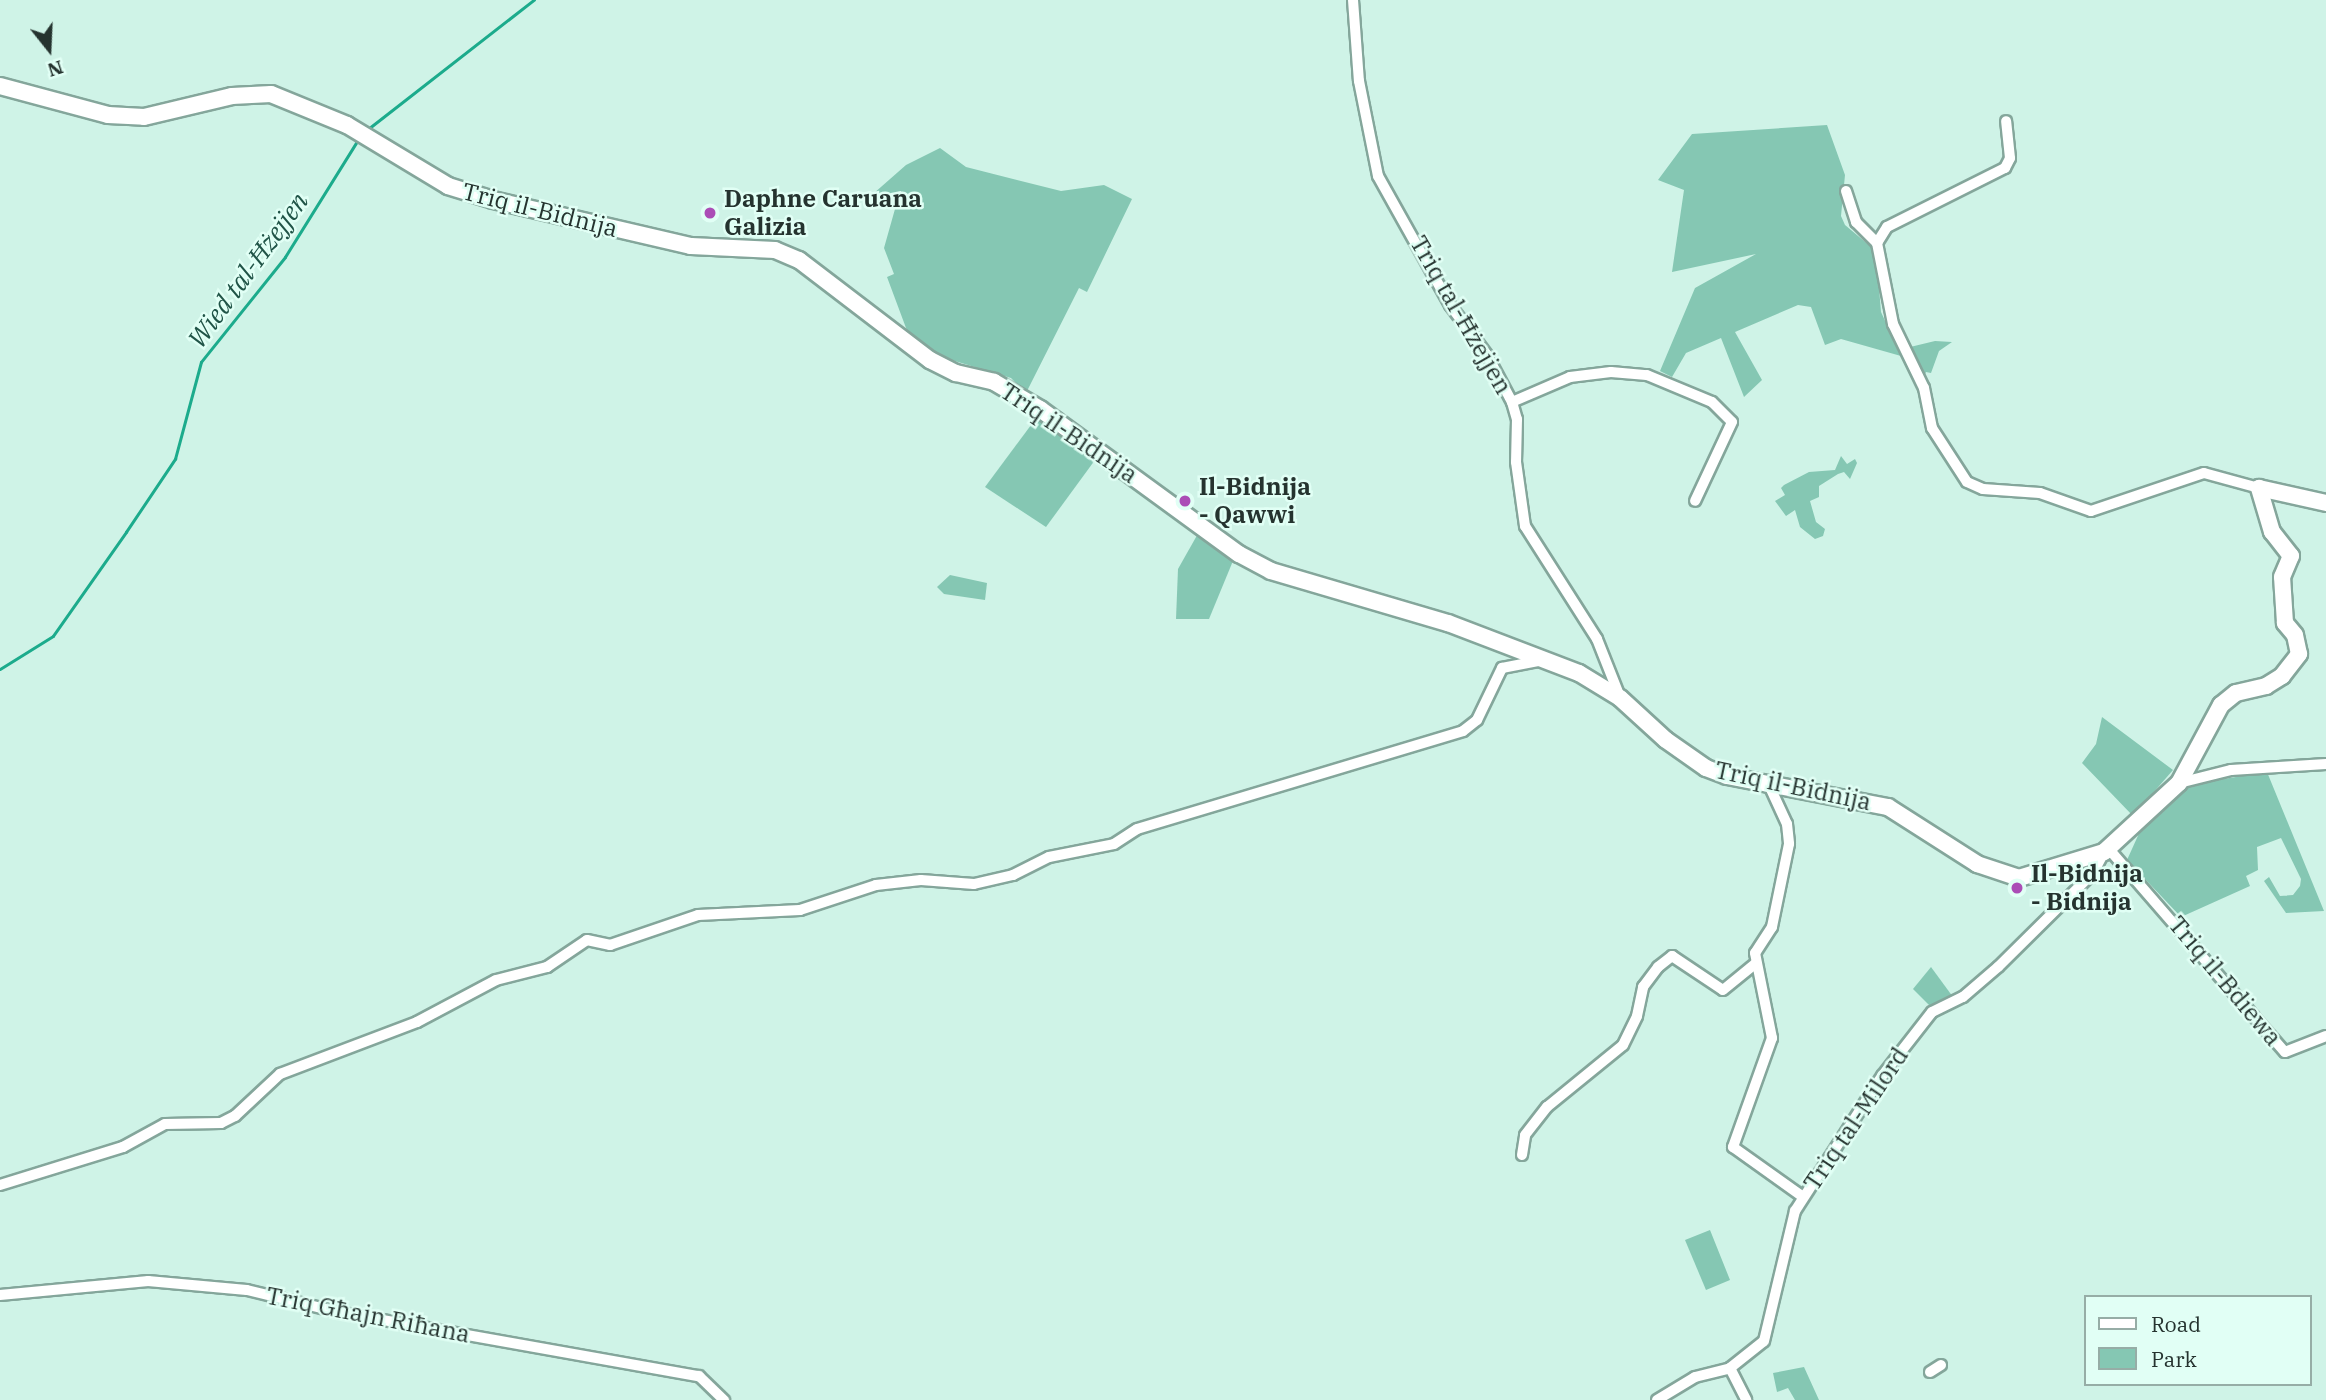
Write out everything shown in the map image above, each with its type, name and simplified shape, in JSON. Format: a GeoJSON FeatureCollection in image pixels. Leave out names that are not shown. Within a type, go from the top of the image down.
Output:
{"type":"FeatureCollection","features":[{"type":"Feature","properties":{"kind":"street","name":"Triq tal-Ħżejjen"},"geometry":{"type":"LineString","coordinates":[[1353,0],[1359,81],[1378,176],[1450,305],[1487,355],[1511,402],[1517,419],[1516,462],[1525,526],[1597,639],[1620,698]]}},
{"type":"Feature","properties":{"kind":"street","name":"Triq il-Bidnija"},"geometry":{"type":"LineString","coordinates":[[0,86],[108,115],[144,117],[232,96],[280,96],[347,125],[449,186],[493,200],[691,246],[775,250],[799,260],[930,360],[956,373],[994,382],[1040,410],[1239,554],[1271,571],[1448,623],[1549,662],[1620,698],[1666,740],[1706,768],[1769,785],[1888,807],[1977,864],[2004,875],[2019,878],[2106,850]]}},
{"type":"Feature","properties":{"kind":"street"},"geometry":{"type":"LineString","coordinates":[[1877,243],[1887,227],[2005,168],[2010,158],[2006,121]]}},
{"type":"Feature","properties":{"kind":"street"},"geometry":{"type":"LineString","coordinates":[[1846,191],[1856,222],[1877,243],[1893,324],[1924,388],[1932,428],[1972,485],[2040,493],[2091,511],[2204,473],[2326,503]]}},
{"type":"Feature","properties":{"kind":"street"},"geometry":{"type":"LineString","coordinates":[[1511,402],[1570,377],[1611,372],[1647,375],[1712,402],[1732,422],[1695,501]]}},
{"type":"Feature","properties":{"kind":"street"},"geometry":{"type":"LineString","coordinates":[[2106,850],[2179,783],[2221,705],[2236,693],[2266,686],[2282,676],[2299,654],[2295,635],[2285,623],[2282,577],[2291,555],[2272,532],[2259,488]]}},
{"type":"Feature","properties":{"kind":"street"},"geometry":{"type":"LineString","coordinates":[[0,1185],[124,1147],[165,1124],[221,1122],[235,1116],[280,1074],[417,1022],[496,980],[547,967],[587,940],[610,945],[698,915],[800,910],[876,885],[921,880],[974,884],[1013,875],[1049,857],[1114,844],[1137,829],[1463,731],[1477,720],[1502,668],[1549,662]]}},
{"type":"Feature","properties":{"kind":"street"},"geometry":{"type":"LineString","coordinates":[[2179,783],[2231,770],[2326,764]]}},
{"type":"Feature","properties":{"kind":"street"},"geometry":{"type":"LineString","coordinates":[[1769,785],[1787,824],[1789,844],[1772,927],[1755,953],[1772,1038],[1733,1147],[1803,1197]]}},
{"type":"Feature","properties":{"kind":"street","name":"Triq il-Bdiewa"},"geometry":{"type":"LineString","coordinates":[[2106,850],[2285,1052],[2326,1036]]}},
{"type":"Feature","properties":{"kind":"street","name":"Triq tal-Milord"},"geometry":{"type":"LineString","coordinates":[[1657,1400],[1695,1377],[1730,1368],[1765,1341],[1795,1211],[1882,1076],[1932,1012],[1964,997],[1998,967],[2093,873],[2106,850]]}},
{"type":"Feature","properties":{"kind":"street"},"geometry":{"type":"LineString","coordinates":[[1521,1155],[1525,1135],[1547,1107],[1623,1045],[1637,1016],[1643,987],[1658,967],[1672,956],[1723,990],[1756,963]]}},
{"type":"Feature","properties":{"kind":"street","name":"Triq Għajn Riħana"},"geometry":{"type":"LineString","coordinates":[[0,1294],[148,1281],[247,1290],[338,1312],[699,1376],[724,1400]]}},
{"type":"Feature","properties":{"kind":"street"},"geometry":{"type":"LineString","coordinates":[[1930,1372],[1941,1365]]}},
{"type":"Feature","properties":{"kind":"street"},"geometry":{"type":"LineString","coordinates":[[1730,1368],[1746,1400]]}},
{"type":"Feature","properties":{"kind":"green space"},"geometry":{"type":"Polygon","coordinates":[[[1827,125],[1845,175],[1841,216],[1845,225],[1876,251],[1881,312],[1901,356],[1841,339],[1825,345],[1811,307],[1798,305],[1735,332],[1762,380],[1744,397],[1721,338],[1686,353],[1672,377],[1660,371],[1695,288],[1756,254],[1672,272],[1684,190],[1658,180],[1692,134],[1827,125]]]}},
{"type":"Feature","properties":{"kind":"green space"},"geometry":{"type":"Polygon","coordinates":[[[940,148],[966,167],[1061,191],[1104,185],[1132,199],[1087,292],[1079,288],[1026,393],[1011,378],[945,358],[909,336],[887,277],[894,274],[884,248],[895,209],[865,201],[906,165],[940,148]]]}},
{"type":"Feature","properties":{"kind":"green space"},"geometry":{"type":"Polygon","coordinates":[[[1935,341],[1952,342],[1939,351],[1931,373],[1926,372],[1923,379],[1906,348],[1935,341]]]}},
{"type":"Feature","properties":{"kind":"green space"},"geometry":{"type":"Polygon","coordinates":[[[1037,417],[1095,460],[1046,527],[985,487],[1037,417]]]}},
{"type":"Feature","properties":{"kind":"green space"},"geometry":{"type":"Polygon","coordinates":[[[1841,456],[1847,464],[1855,459],[1857,463],[1850,479],[1844,472],[1838,474],[1819,486],[1819,497],[1810,501],[1816,522],[1825,529],[1823,536],[1815,539],[1800,527],[1795,510],[1786,516],[1775,501],[1785,495],[1781,488],[1784,485],[1809,472],[1835,470],[1841,456]]]}},
{"type":"Feature","properties":{"kind":"green space"},"geometry":{"type":"Polygon","coordinates":[[[1200,530],[1235,556],[1209,619],[1176,619],[1178,569],[1200,530]]]}},
{"type":"Feature","properties":{"kind":"green space"},"geometry":{"type":"Polygon","coordinates":[[[950,575],[987,583],[985,600],[944,594],[937,587],[950,575]]]}},
{"type":"Feature","properties":{"kind":"green space"},"geometry":{"type":"Polygon","coordinates":[[[2102,717],[2173,770],[2133,816],[2082,763],[2096,744],[2102,717]]]}},
{"type":"Feature","properties":{"kind":"green space"},"geometry":{"type":"Polygon","coordinates":[[[2267,772],[2324,911],[2286,913],[2264,881],[2269,877],[2280,896],[2293,895],[2300,886],[2301,879],[2281,838],[2257,847],[2258,870],[2246,876],[2250,886],[2181,917],[2127,860],[2141,829],[2186,785],[2267,772]]]}},
{"type":"Feature","properties":{"kind":"green space"},"geometry":{"type":"Polygon","coordinates":[[[1931,967],[1953,997],[1932,1008],[1913,989],[1931,967]]]}},
{"type":"Feature","properties":{"kind":"green space"},"geometry":{"type":"Polygon","coordinates":[[[1710,1230],[1730,1280],[1706,1290],[1685,1240],[1710,1230]]]}},
{"type":"Feature","properties":{"kind":"green space"},"geometry":{"type":"Polygon","coordinates":[[[1804,1367],[1819,1400],[1795,1400],[1788,1388],[1777,1392],[1773,1373],[1804,1367]]]}},
{"type":"Feature","properties":{"kind":"waterway","name":"Wied tal-Ħżejjen"},"geometry":{"type":"LineString","coordinates":[[368,129],[534,0]]}},
{"type":"Feature","properties":{"kind":"waterway","name":"Wied tal-Ħżejjen"},"geometry":{"type":"LineString","coordinates":[[0,669],[53,636],[126,532],[175,459],[201,362],[285,257],[359,138]]}},
{"type":"Feature","properties":{"kind":"place","name":"Daphne Caruana Galizia"},"geometry":{"type":"Point","coordinates":[710,213]}},
{"type":"Feature","properties":{"kind":"place","name":"Il-Bidnija - Qawwi"},"geometry":{"type":"Point","coordinates":[1185,501]}},
{"type":"Feature","properties":{"kind":"place","name":"Il-Bidnija - Bidnija"},"geometry":{"type":"Point","coordinates":[2017,888]}}]}
